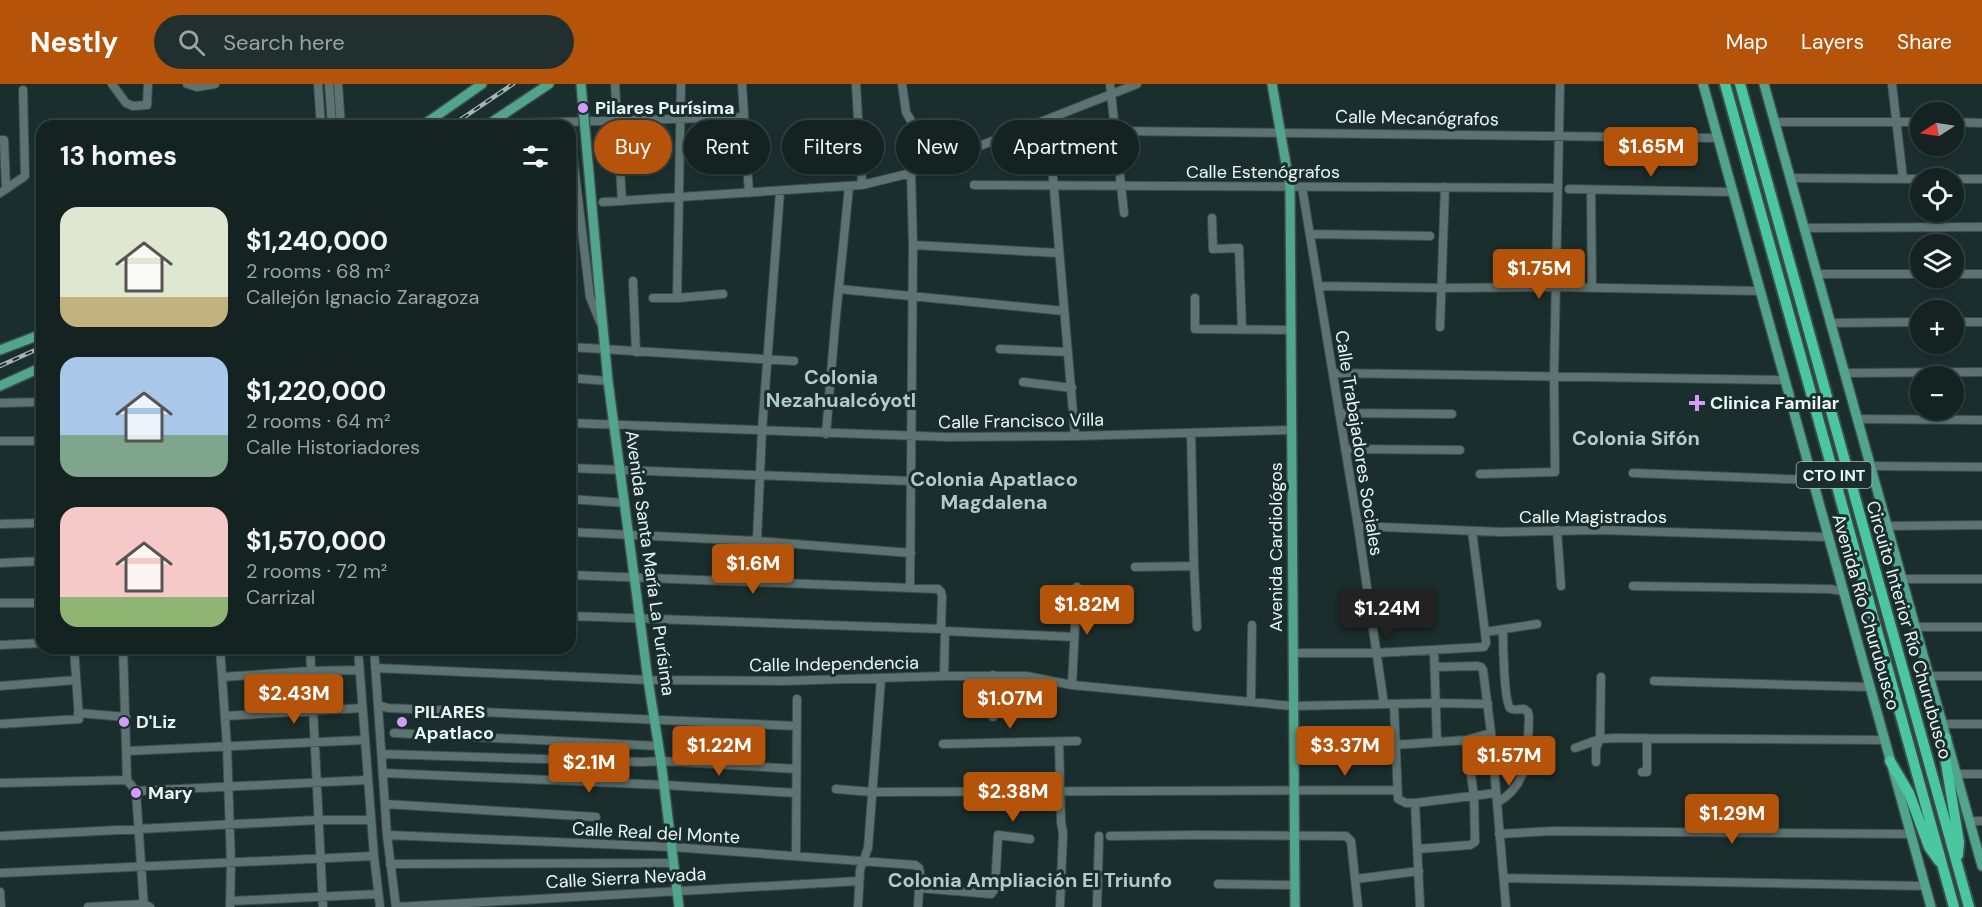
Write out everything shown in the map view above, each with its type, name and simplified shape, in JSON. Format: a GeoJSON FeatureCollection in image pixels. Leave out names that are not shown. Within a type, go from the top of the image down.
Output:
{"type":"FeatureCollection","features":[{"type":"Feature","properties":{"kind":"highway","name":"Circuito Interior Río Churubusco"},"geometry":{"type":"LineString","coordinates":[[1725,84],[1954,907]]}},
{"type":"Feature","properties":{"kind":"highway","name":"Circuito Interior Río Churubusco"},"geometry":{"type":"LineString","coordinates":[[1740,84],[1969,907]]}},
{"type":"Feature","properties":{"kind":"highway"},"geometry":{"type":"LineString","coordinates":[[1946,738],[1945,757],[1959,842],[1957,864]]}},
{"type":"Feature","properties":{"kind":"highway"},"geometry":{"type":"LineString","coordinates":[[1890,761],[1909,794],[1929,847],[1943,866]]}},
{"type":"Feature","properties":{"kind":"main road"},"geometry":{"type":"LineString","coordinates":[[431,120],[482,84]]}},
{"type":"Feature","properties":{"kind":"main road"},"geometry":{"type":"LineString","coordinates":[[496,120],[549,84]]}},
{"type":"Feature","properties":{"kind":"main road","name":"Avenida Santa María La Purísima"},"geometry":{"type":"LineString","coordinates":[[581,84],[608,381],[679,907]]}},
{"type":"Feature","properties":{"kind":"main road","name":"Avenida Cardiológos"},"geometry":{"type":"LineString","coordinates":[[1272,84],[1290,187],[1295,907]]}},
{"type":"Feature","properties":{"kind":"main road","name":"Avenida Río Churubusco"},"geometry":{"type":"LineString","coordinates":[[1702,84],[1931,907]]}},
{"type":"Feature","properties":{"kind":"main road","name":"CTO INT"},"geometry":{"type":"LineString","coordinates":[[1764,84],[1982,866]]}},
{"type":"Feature","properties":{"kind":"main road"},"geometry":{"type":"LineString","coordinates":[[0,350],[36,336]]}},
{"type":"Feature","properties":{"kind":"main road"},"geometry":{"type":"LineString","coordinates":[[0,386],[36,370]]}},
{"type":"Feature","properties":{"kind":"street"},"geometry":{"type":"LineString","coordinates":[[112,84],[126,103],[133,106],[147,105],[148,84]]}},
{"type":"Feature","properties":{"kind":"street"},"geometry":{"type":"LineString","coordinates":[[187,84],[197,87],[215,84]]}},
{"type":"Feature","properties":{"kind":"street"},"geometry":{"type":"LineString","coordinates":[[318,84],[321,120]]}},
{"type":"Feature","properties":{"kind":"street"},"geometry":{"type":"LineString","coordinates":[[329,84],[332,120]]}},
{"type":"Feature","properties":{"kind":"street"},"geometry":{"type":"LineString","coordinates":[[338,84],[341,120]]}},
{"type":"Feature","properties":{"kind":"street"},"geometry":{"type":"LineString","coordinates":[[615,84],[618,120],[744,117]]}},
{"type":"Feature","properties":{"kind":"street"},"geometry":{"type":"LineString","coordinates":[[677,298],[681,84]]}},
{"type":"Feature","properties":{"kind":"street"},"geometry":{"type":"LineString","coordinates":[[742,84],[749,193]]}},
{"type":"Feature","properties":{"kind":"street"},"geometry":{"type":"LineString","coordinates":[[856,84],[862,185]]}},
{"type":"Feature","properties":{"kind":"street"},"geometry":{"type":"LineString","coordinates":[[902,84],[906,112],[910,120]]}},
{"type":"Feature","properties":{"kind":"street"},"geometry":{"type":"LineString","coordinates":[[1110,84],[1115,120]]}},
{"type":"Feature","properties":{"kind":"street"},"geometry":{"type":"LineString","coordinates":[[980,146],[1135,84]]}},
{"type":"Feature","properties":{"kind":"street"},"geometry":{"type":"LineString","coordinates":[[1480,474],[1555,472],[1554,376],[1560,84]]}},
{"type":"Feature","properties":{"kind":"street"},"geometry":{"type":"LineString","coordinates":[[1892,84],[1902,179]]}},
{"type":"Feature","properties":{"kind":"street"},"geometry":{"type":"LineString","coordinates":[[3,191],[25,176],[23,90]]}},
{"type":"Feature","properties":{"kind":"street"},"geometry":{"type":"LineString","coordinates":[[1047,119],[1076,436]]}},
{"type":"Feature","properties":{"kind":"street"},"geometry":{"type":"LineString","coordinates":[[576,123],[594,122]]}},
{"type":"Feature","properties":{"kind":"street"},"geometry":{"type":"LineString","coordinates":[[1774,122],[1910,122]]}},
{"type":"Feature","properties":{"kind":"street"},"geometry":{"type":"LineString","coordinates":[[1964,122],[1982,123]]}},
{"type":"Feature","properties":{"kind":"street","name":"Calle Mecanógrafos"},"geometry":{"type":"LineString","coordinates":[[1139,131],[1718,138]]}},
{"type":"Feature","properties":{"kind":"street"},"geometry":{"type":"LineString","coordinates":[[0,140],[4,140],[3,191]]}},
{"type":"Feature","properties":{"kind":"street"},"geometry":{"type":"LineString","coordinates":[[621,174],[622,201]]}},
{"type":"Feature","properties":{"kind":"street"},"geometry":{"type":"LineString","coordinates":[[606,202],[849,187],[907,174]]}},
{"type":"Feature","properties":{"kind":"street"},"geometry":{"type":"LineString","coordinates":[[910,588],[914,245],[911,174]]}},
{"type":"Feature","properties":{"kind":"street"},"geometry":{"type":"LineString","coordinates":[[1121,174],[1124,213]]}},
{"type":"Feature","properties":{"kind":"street"},"geometry":{"type":"LineString","coordinates":[[1790,178],[1910,179]]}},
{"type":"Feature","properties":{"kind":"street"},"geometry":{"type":"LineString","coordinates":[[1964,179],[1982,179]]}},
{"type":"Feature","properties":{"kind":"street","name":"Calle Estenógrafos"},"geometry":{"type":"LineString","coordinates":[[974,185],[1558,188]]}},
{"type":"Feature","properties":{"kind":"street"},"geometry":{"type":"LineString","coordinates":[[826,434],[849,187]]}},
{"type":"Feature","properties":{"kind":"street","name":"Calle Trabajadores Sociales"},"geometry":{"type":"LineString","coordinates":[[1302,187],[1358,526],[1384,704]]}},
{"type":"Feature","properties":{"kind":"street"},"geometry":{"type":"LineString","coordinates":[[1440,327],[1445,187]]}},
{"type":"Feature","properties":{"kind":"street"},"geometry":{"type":"LineString","coordinates":[[1569,189],[1732,192]]}},
{"type":"Feature","properties":{"kind":"street"},"geometry":{"type":"LineString","coordinates":[[1591,190],[1592,287]]}},
{"type":"Feature","properties":{"kind":"street"},"geometry":{"type":"LineString","coordinates":[[755,583],[762,430],[780,192]]}},
{"type":"Feature","properties":{"kind":"street","name":"Avenida Santa María La Purísima"},"geometry":{"type":"LineString","coordinates":[[576,216],[590,297],[604,330]]}},
{"type":"Feature","properties":{"kind":"street"},"geometry":{"type":"LineString","coordinates":[[1212,218],[1214,249],[1239,248],[1242,329]]}},
{"type":"Feature","properties":{"kind":"street"},"geometry":{"type":"LineString","coordinates":[[1804,228],[1982,227]]}},
{"type":"Feature","properties":{"kind":"street"},"geometry":{"type":"LineString","coordinates":[[1311,234],[1430,236]]}},
{"type":"Feature","properties":{"kind":"street"},"geometry":{"type":"LineString","coordinates":[[914,245],[1059,253]]}},
{"type":"Feature","properties":{"kind":"street"},"geometry":{"type":"LineString","coordinates":[[1816,274],[1910,274]]}},
{"type":"Feature","properties":{"kind":"street"},"geometry":{"type":"LineString","coordinates":[[1964,274],[1982,274]]}},
{"type":"Feature","properties":{"kind":"street"},"geometry":{"type":"LineString","coordinates":[[633,281],[636,352]]}},
{"type":"Feature","properties":{"kind":"street"},"geometry":{"type":"LineString","coordinates":[[1319,286],[1592,287],[1760,291]]}},
{"type":"Feature","properties":{"kind":"street"},"geometry":{"type":"LineString","coordinates":[[839,289],[1064,311]]}},
{"type":"Feature","properties":{"kind":"street"},"geometry":{"type":"LineString","coordinates":[[653,298],[723,294]]}},
{"type":"Feature","properties":{"kind":"street"},"geometry":{"type":"LineString","coordinates":[[1194,298],[1195,328],[1291,330]]}},
{"type":"Feature","properties":{"kind":"street"},"geometry":{"type":"LineString","coordinates":[[1830,323],[1910,322]]}},
{"type":"Feature","properties":{"kind":"street"},"geometry":{"type":"LineString","coordinates":[[1964,322],[1982,322]]}},
{"type":"Feature","properties":{"kind":"street"},"geometry":{"type":"LineString","coordinates":[[576,348],[794,361]]}},
{"type":"Feature","properties":{"kind":"street"},"geometry":{"type":"LineString","coordinates":[[1000,349],[1068,352]]}},
{"type":"Feature","properties":{"kind":"street"},"geometry":{"type":"LineString","coordinates":[[1844,373],[1982,372]]}},
{"type":"Feature","properties":{"kind":"street"},"geometry":{"type":"LineString","coordinates":[[1333,373],[1785,380]]}},
{"type":"Feature","properties":{"kind":"street"},"geometry":{"type":"LineString","coordinates":[[576,378],[608,381]]}},
{"type":"Feature","properties":{"kind":"street"},"geometry":{"type":"LineString","coordinates":[[1023,382],[1072,388]]}},
{"type":"Feature","properties":{"kind":"street"},"geometry":{"type":"LineString","coordinates":[[0,403],[36,402]]}},
{"type":"Feature","properties":{"kind":"street"},"geometry":{"type":"LineString","coordinates":[[1339,413],[1452,414]]}},
{"type":"Feature","properties":{"kind":"street"},"geometry":{"type":"LineString","coordinates":[[1857,419],[1982,420]]}},
{"type":"Feature","properties":{"kind":"street","name":"Calle Francisco Villa"},"geometry":{"type":"LineString","coordinates":[[576,423],[912,437],[1076,436],[1292,430]]}},
{"type":"Feature","properties":{"kind":"street"},"geometry":{"type":"LineString","coordinates":[[1191,433],[1197,627]]}},
{"type":"Feature","properties":{"kind":"street"},"geometry":{"type":"LineString","coordinates":[[0,441],[36,441]]}},
{"type":"Feature","properties":{"kind":"street"},"geometry":{"type":"LineString","coordinates":[[1345,449],[1460,450]]}},
{"type":"Feature","properties":{"kind":"street"},"geometry":{"type":"LineString","coordinates":[[1870,466],[1982,467]]}},
{"type":"Feature","properties":{"kind":"street"},"geometry":{"type":"LineString","coordinates":[[576,468],[911,481]]}},
{"type":"Feature","properties":{"kind":"street"},"geometry":{"type":"LineString","coordinates":[[1633,473],[1812,480]]}},
{"type":"Feature","properties":{"kind":"street"},"geometry":{"type":"LineString","coordinates":[[576,499],[625,503]]}},
{"type":"Feature","properties":{"kind":"street"},"geometry":{"type":"LineString","coordinates":[[0,524],[36,523]]}},
{"type":"Feature","properties":{"kind":"street"},"geometry":{"type":"LineString","coordinates":[[1887,526],[1982,525]]}},
{"type":"Feature","properties":{"kind":"street","name":"Calle Magistrados"},"geometry":{"type":"LineString","coordinates":[[1358,526],[1472,531],[1557,530],[1828,537]]}},
{"type":"Feature","properties":{"kind":"street"},"geometry":{"type":"LineString","coordinates":[[1557,530],[1561,586]]}},
{"type":"Feature","properties":{"kind":"street"},"geometry":{"type":"LineString","coordinates":[[1293,653],[1376,653],[1485,646],[1472,531]]}},
{"type":"Feature","properties":{"kind":"street"},"geometry":{"type":"LineString","coordinates":[[576,532],[757,541],[911,553]]}},
{"type":"Feature","properties":{"kind":"street"},"geometry":{"type":"LineString","coordinates":[[0,562],[36,561]]}},
{"type":"Feature","properties":{"kind":"street"},"geometry":{"type":"LineString","coordinates":[[1135,567],[1194,566]]}},
{"type":"Feature","properties":{"kind":"street"},"geometry":{"type":"LineString","coordinates":[[576,575],[938,589],[942,597],[944,676]]}},
{"type":"Feature","properties":{"kind":"street"},"geometry":{"type":"LineString","coordinates":[[1902,579],[1982,579]]}},
{"type":"Feature","properties":{"kind":"street"},"geometry":{"type":"LineString","coordinates":[[1633,586],[1843,591]]}},
{"type":"Feature","properties":{"kind":"street"},"geometry":{"type":"LineString","coordinates":[[1072,685],[1077,587]]}},
{"type":"Feature","properties":{"kind":"street"},"geometry":{"type":"LineString","coordinates":[[0,603],[36,603]]}},
{"type":"Feature","properties":{"kind":"street"},"geometry":{"type":"LineString","coordinates":[[576,616],[1074,636]]}},
{"type":"Feature","properties":{"kind":"street"},"geometry":{"type":"LineString","coordinates":[[1485,632],[1538,624]]}},
{"type":"Feature","properties":{"kind":"street"},"geometry":{"type":"LineString","coordinates":[[1251,700],[1252,625]]}},
{"type":"Feature","properties":{"kind":"street"},"geometry":{"type":"LineString","coordinates":[[1915,627],[1982,627]]}},
{"type":"Feature","properties":{"kind":"street"},"geometry":{"type":"LineString","coordinates":[[1497,803],[1512,792],[1522,777],[1526,762],[1529,717],[1528,712],[1524,709],[1514,710],[1508,703],[1503,630]]}},
{"type":"Feature","properties":{"kind":"street"},"geometry":{"type":"LineString","coordinates":[[0,645],[36,643]]}},
{"type":"Feature","properties":{"kind":"street"},"geometry":{"type":"LineString","coordinates":[[1434,650],[1437,742]]}},
{"type":"Feature","properties":{"kind":"street"},"geometry":{"type":"LineString","coordinates":[[74,654],[79,716]]}},
{"type":"Feature","properties":{"kind":"street"},"geometry":{"type":"LineString","coordinates":[[88,907],[146,906],[136,790],[127,780],[123,654]]}},
{"type":"Feature","properties":{"kind":"street"},"geometry":{"type":"LineString","coordinates":[[220,654],[230,825],[230,904],[378,894]]}},
{"type":"Feature","properties":{"kind":"street"},"geometry":{"type":"LineString","coordinates":[[310,654],[323,907]]}},
{"type":"Feature","properties":{"kind":"street"},"geometry":{"type":"LineString","coordinates":[[359,654],[367,780],[380,907]]}},
{"type":"Feature","properties":{"kind":"street"},"geometry":{"type":"LineString","coordinates":[[374,654],[387,834],[396,907]]}},
{"type":"Feature","properties":{"kind":"street"},"geometry":{"type":"LineString","coordinates":[[1435,667],[1478,666],[1483,670],[1491,733],[1506,907]]}},
{"type":"Feature","properties":{"kind":"street","name":"Calle Independencia"},"geometry":{"type":"LineString","coordinates":[[375,668],[648,680],[1026,676],[1072,685],[1251,700],[1292,706],[1488,704]]}},
{"type":"Feature","properties":{"kind":"street"},"geometry":{"type":"LineString","coordinates":[[222,677],[311,670],[360,669]]}},
{"type":"Feature","properties":{"kind":"street"},"geometry":{"type":"LineString","coordinates":[[993,675],[993,717]]}},
{"type":"Feature","properties":{"kind":"street"},"geometry":{"type":"LineString","coordinates":[[1929,676],[1982,676]]}},
{"type":"Feature","properties":{"kind":"street"},"geometry":{"type":"LineString","coordinates":[[1596,762],[1596,747],[1600,739],[1601,677]]}},
{"type":"Feature","properties":{"kind":"street"},"geometry":{"type":"LineString","coordinates":[[858,907],[860,870],[868,848],[881,679]]}},
{"type":"Feature","properties":{"kind":"street"},"geometry":{"type":"LineString","coordinates":[[0,686],[76,680]]}},
{"type":"Feature","properties":{"kind":"street"},"geometry":{"type":"LineString","coordinates":[[1654,681],[1870,687]]}},
{"type":"Feature","properties":{"kind":"street"},"geometry":{"type":"LineString","coordinates":[[796,856],[797,699]]}},
{"type":"Feature","properties":{"kind":"street"},"geometry":{"type":"LineString","coordinates":[[1394,704],[1398,799],[1410,803],[1496,794]]}},
{"type":"Feature","properties":{"kind":"street"},"geometry":{"type":"LineString","coordinates":[[378,705],[388,708],[797,726]]}},
{"type":"Feature","properties":{"kind":"street"},"geometry":{"type":"LineString","coordinates":[[225,716],[362,708]]}},
{"type":"Feature","properties":{"kind":"street"},"geometry":{"type":"LineString","coordinates":[[0,724],[79,716],[126,717]]}},
{"type":"Feature","properties":{"kind":"street"},"geometry":{"type":"LineString","coordinates":[[1942,724],[1982,724]]}},
{"type":"Feature","properties":{"kind":"street"},"geometry":{"type":"LineString","coordinates":[[394,733],[658,746]]}},
{"type":"Feature","properties":{"kind":"street"},"geometry":{"type":"LineString","coordinates":[[1394,745],[1466,740],[1491,733]]}},
{"type":"Feature","properties":{"kind":"street"},"geometry":{"type":"LineString","coordinates":[[1641,772],[1647,772],[1647,738]]}},
{"type":"Feature","properties":{"kind":"street"},"geometry":{"type":"LineString","coordinates":[[1575,748],[1600,739],[1885,740]]}},
{"type":"Feature","properties":{"kind":"street"},"geometry":{"type":"LineString","coordinates":[[127,751],[364,740]]}},
{"type":"Feature","properties":{"kind":"street"},"geometry":{"type":"LineString","coordinates":[[1418,849],[1470,845],[1475,842],[1474,796],[1466,740]]}},
{"type":"Feature","properties":{"kind":"street"},"geometry":{"type":"LineString","coordinates":[[1059,741],[1063,833],[1060,907]]}},
{"type":"Feature","properties":{"kind":"street"},"geometry":{"type":"LineString","coordinates":[[943,744],[1077,741]]}},
{"type":"Feature","properties":{"kind":"street"},"geometry":{"type":"LineString","coordinates":[[382,754],[661,761],[796,769]]}},
{"type":"Feature","properties":{"kind":"street"},"geometry":{"type":"LineString","coordinates":[[383,773],[796,793]]}},
{"type":"Feature","properties":{"kind":"street"},"geometry":{"type":"LineString","coordinates":[[1956,774],[1982,774]]}},
{"type":"Feature","properties":{"kind":"street"},"geometry":{"type":"LineString","coordinates":[[0,783],[127,780]]}},
{"type":"Feature","properties":{"kind":"street"},"geometry":{"type":"LineString","coordinates":[[136,790],[367,780]]}},
{"type":"Feature","properties":{"kind":"street"},"geometry":{"type":"LineString","coordinates":[[836,789],[872,792],[1396,790]]}},
{"type":"Feature","properties":{"kind":"street"},"geometry":{"type":"LineString","coordinates":[[1410,803],[1418,849],[1420,907]]}},
{"type":"Feature","properties":{"kind":"street","name":"Calle Real del Monte"},"geometry":{"type":"LineString","coordinates":[[385,804],[596,817]]}},
{"type":"Feature","properties":{"kind":"street"},"geometry":{"type":"LineString","coordinates":[[0,836],[318,820],[371,820]]}},
{"type":"Feature","properties":{"kind":"street"},"geometry":{"type":"LineString","coordinates":[[1970,821],[1982,821]]}},
{"type":"Feature","properties":{"kind":"street"},"geometry":{"type":"LineString","coordinates":[[1499,834],[1553,831],[1911,834]]}},
{"type":"Feature","properties":{"kind":"street","name":"Calle Real del Monte"},"geometry":{"type":"LineString","coordinates":[[387,834],[672,847],[915,865],[920,872],[919,888]]}},
{"type":"Feature","properties":{"kind":"street"},"geometry":{"type":"LineString","coordinates":[[918,907],[919,888],[993,893],[998,835],[1030,839]]}},
{"type":"Feature","properties":{"kind":"street"},"geometry":{"type":"LineString","coordinates":[[1097,907],[1099,836]]}},
{"type":"Feature","properties":{"kind":"street"},"geometry":{"type":"LineString","coordinates":[[1110,836],[1346,836],[1351,841],[1358,907]]}},
{"type":"Feature","properties":{"kind":"street"},"geometry":{"type":"LineString","coordinates":[[0,873],[374,856]]}},
{"type":"Feature","properties":{"kind":"street"},"geometry":{"type":"LineString","coordinates":[[390,864],[674,863]]}},
{"type":"Feature","properties":{"kind":"street"},"geometry":{"type":"LineString","coordinates":[[1356,879],[1419,871]]}},
{"type":"Feature","properties":{"kind":"street"},"geometry":{"type":"LineString","coordinates":[[1504,878],[1925,886]]}},
{"type":"Feature","properties":{"kind":"street","name":"Calle Sierra Nevada"},"geometry":{"type":"LineString","coordinates":[[396,907],[859,881]]}},
{"type":"Feature","properties":{"kind":"street"},"geometry":{"type":"LineString","coordinates":[[1218,884],[1295,885]]}},
{"type":"Feature","properties":{"kind":"street"},"geometry":{"type":"LineString","coordinates":[[0,892],[1,907]]}},
{"type":"Feature","properties":{"kind":"railway"},"geometry":{"type":"LineString","coordinates":[[460,120],[513,84]]}},
{"type":"Feature","properties":{"kind":"railway"},"geometry":{"type":"LineString","coordinates":[[0,366],[36,350]]}},
{"type":"Feature","properties":{"kind":"place","name":"Pilares Purísima"},"geometry":{"type":"Point","coordinates":[583,108]}},
{"type":"Feature","properties":{"kind":"place","name":"Clinica Familar"},"geometry":{"type":"Point","coordinates":[1697,403]}},
{"type":"Feature","properties":{"kind":"place","name":"D'Liz"},"geometry":{"type":"Point","coordinates":[124,722]}},
{"type":"Feature","properties":{"kind":"place","name":"PILARES Apatlaco"},"geometry":{"type":"Point","coordinates":[402,722]}},
{"type":"Feature","properties":{"kind":"place","name":"Mary"},"geometry":{"type":"Point","coordinates":[136,793]}},
{"type":"Feature","properties":{"kind":"district","name":"Colonia Nezahualcóyotl"},"geometry":{"type":"Point","coordinates":[841,388]}},
{"type":"Feature","properties":{"kind":"district","name":"Colonia Sifón"},"geometry":{"type":"Point","coordinates":[1636,438]}},
{"type":"Feature","properties":{"kind":"district","name":"Colonia Apatlaco Magdalena"},"geometry":{"type":"Point","coordinates":[994,490]}},
{"type":"Feature","properties":{"kind":"district","name":"Colonia Ampliación El Triunfo"},"geometry":{"type":"Point","coordinates":[1030,880]}}]}
